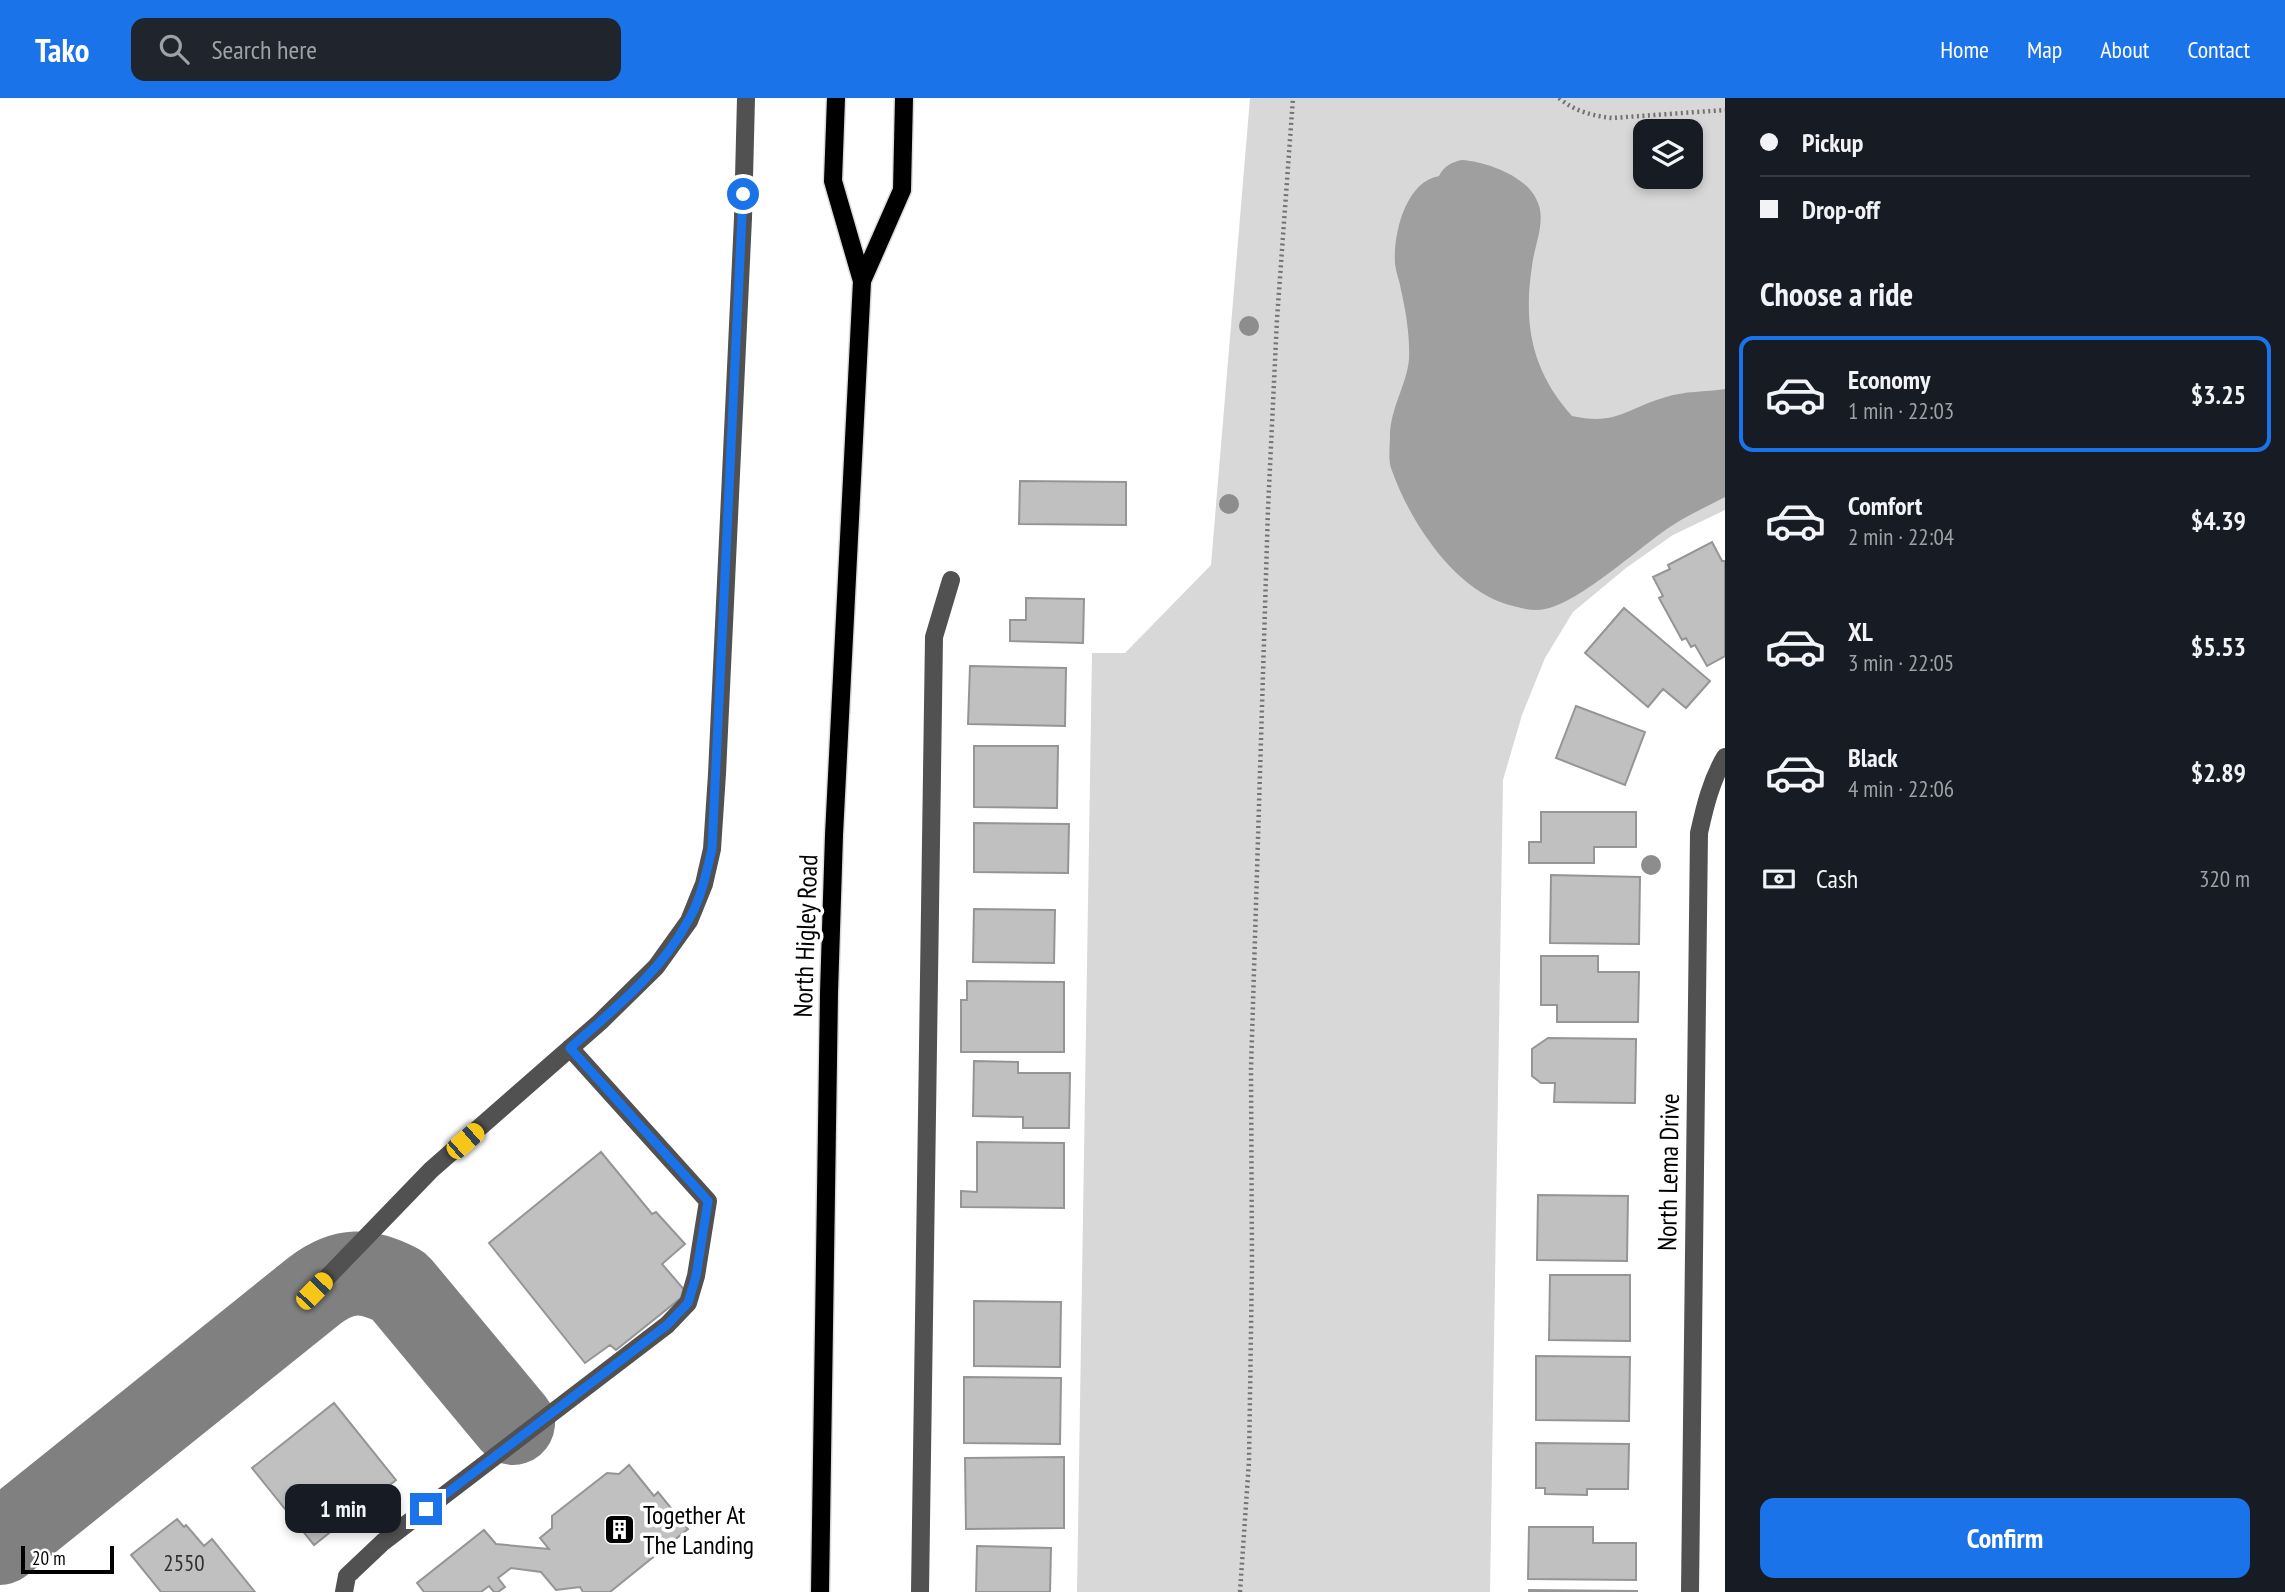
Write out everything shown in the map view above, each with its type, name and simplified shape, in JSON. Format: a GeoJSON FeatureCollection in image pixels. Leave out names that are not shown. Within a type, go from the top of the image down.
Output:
{"type":"FeatureCollection","features":[{"type":"Feature","properties":{"kind":"main road","name":"North Higley Road"},"geometry":{"type":"LineString","coordinates":[[820,1592],[828,993],[862,281],[833,181],[836,98]]}},
{"type":"Feature","properties":{"kind":"main road","name":"North Higley Road"},"geometry":{"type":"LineString","coordinates":[[862,281],[902,190],[904,98]]}},
{"type":"Feature","properties":{"kind":"street"},"geometry":{"type":"LineString","coordinates":[[314,1291],[431,1170],[570,1048],[656,967],[689,921],[704,884],[712,849],[743,218],[746,98]]}},
{"type":"Feature","properties":{"kind":"street"},"geometry":{"type":"LineString","coordinates":[[920,1592],[934,637],[951,580]]}},
{"type":"Feature","properties":{"kind":"street","name":"North Lema Drive"},"geometry":{"type":"LineString","coordinates":[[1690,1592],[1699,833],[1711,786],[1725,757]]}},
{"type":"Feature","properties":{"kind":"street"},"geometry":{"type":"LineString","coordinates":[[344,1592],[347,1576],[383,1542],[667,1325],[688,1303],[696,1276],[708,1201],[570,1048]]}},
{"type":"Feature","properties":{"kind":"path"},"geometry":{"type":"LineString","coordinates":[[1240,1592],[1249,1461],[1251,1069],[1268,509],[1293,98]]}},
{"type":"Feature","properties":{"kind":"path"},"geometry":{"type":"LineString","coordinates":[[1559,98],[1581,111],[1612,118],[1725,110]]}},
{"type":"Feature","properties":{"kind":"shaded area"},"geometry":{"type":"Polygon","coordinates":[[[1250,98],[1725,98],[1725,510],[1673,535],[1626,568],[1573,612],[1545,658],[1522,715],[1503,780],[1490,1592],[1077,1592],[1092,653],[1125,653],[1211,565],[1250,98]]]}},
{"type":"Feature","properties":{"kind":"shaded area"},"geometry":{"type":"Polygon","coordinates":[[[1462,160],[1484,164],[1517,178],[1538,203],[1541,218],[1529,288],[1530,328],[1539,364],[1558,399],[1572,416],[1600,419],[1673,395],[1725,389],[1725,497],[1673,525],[1576,596],[1540,610],[1503,603],[1484,594],[1449,566],[1408,508],[1390,464],[1391,426],[1409,359],[1406,315],[1395,264],[1399,225],[1418,188],[1427,180],[1439,176],[1449,165],[1462,160]]]}},
{"type":"Feature","properties":{"kind":"building"},"geometry":{"type":"Polygon","coordinates":[[[1020,481],[1126,482],[1126,525],[1019,524],[1020,481]]]}},
{"type":"Feature","properties":{"kind":"building"},"geometry":{"type":"Polygon","coordinates":[[[1712,542],[1722,561],[1725,561],[1725,656],[1707,666],[1695,645],[1691,647],[1686,638],[1682,640],[1659,598],[1663,596],[1653,577],[1670,569],[1668,565],[1712,542]]]}},
{"type":"Feature","properties":{"kind":"building"},"geometry":{"type":"Polygon","coordinates":[[[1026,598],[1084,599],[1083,643],[1010,641],[1010,620],[1026,620],[1026,598]]]}},
{"type":"Feature","properties":{"kind":"building"},"geometry":{"type":"Polygon","coordinates":[[[1624,608],[1710,681],[1686,708],[1663,689],[1648,707],[1585,653],[1624,608]]]}},
{"type":"Feature","properties":{"kind":"building"},"geometry":{"type":"Polygon","coordinates":[[[970,666],[1066,668],[1065,726],[968,724],[970,666]]]}},
{"type":"Feature","properties":{"kind":"building"},"geometry":{"type":"Polygon","coordinates":[[[1576,706],[1645,732],[1625,785],[1556,758],[1576,706]]]}},
{"type":"Feature","properties":{"kind":"building"},"geometry":{"type":"Polygon","coordinates":[[[974,746],[1058,746],[1057,808],[974,807],[974,746]]]}},
{"type":"Feature","properties":{"kind":"building"},"geometry":{"type":"Polygon","coordinates":[[[1541,812],[1636,812],[1636,847],[1594,847],[1594,863],[1529,863],[1529,842],[1541,842],[1541,812]]]}},
{"type":"Feature","properties":{"kind":"building"},"geometry":{"type":"Polygon","coordinates":[[[974,823],[1069,824],[1068,873],[974,872],[974,823]]]}},
{"type":"Feature","properties":{"kind":"building"},"geometry":{"type":"Polygon","coordinates":[[[1551,875],[1640,877],[1639,944],[1550,943],[1551,875]]]}},
{"type":"Feature","properties":{"kind":"building"},"geometry":{"type":"Polygon","coordinates":[[[974,909],[1055,910],[1054,963],[973,962],[974,909]]]}},
{"type":"Feature","properties":{"kind":"building"},"geometry":{"type":"Polygon","coordinates":[[[1541,956],[1598,956],[1598,972],[1639,972],[1638,1022],[1557,1022],[1557,1005],[1541,1005],[1541,956]]]}},
{"type":"Feature","properties":{"kind":"building"},"geometry":{"type":"Polygon","coordinates":[[[967,981],[1064,982],[1064,1052],[961,1052],[961,1000],[967,1000],[967,981]]]}},
{"type":"Feature","properties":{"kind":"building"},"geometry":{"type":"Polygon","coordinates":[[[1548,1038],[1636,1039],[1635,1103],[1554,1102],[1555,1083],[1541,1083],[1532,1076],[1532,1049],[1548,1038]]]}},
{"type":"Feature","properties":{"kind":"building"},"geometry":{"type":"Polygon","coordinates":[[[974,1061],[1018,1062],[1018,1073],[1070,1073],[1069,1128],[1023,1128],[1023,1117],[973,1116],[974,1061]]]}},
{"type":"Feature","properties":{"kind":"building"},"geometry":{"type":"Polygon","coordinates":[[[977,1142],[1064,1143],[1064,1208],[961,1207],[961,1191],[977,1192],[977,1142]]]}},
{"type":"Feature","properties":{"kind":"building"},"geometry":{"type":"Polygon","coordinates":[[[601,1152],[652,1214],[656,1212],[685,1244],[662,1264],[687,1293],[616,1350],[610,1345],[585,1363],[489,1243],[601,1152]]]}},
{"type":"Feature","properties":{"kind":"building"},"geometry":{"type":"Polygon","coordinates":[[[1538,1195],[1628,1196],[1627,1261],[1537,1260],[1538,1195]]]}},
{"type":"Feature","properties":{"kind":"building"},"geometry":{"type":"Polygon","coordinates":[[[1550,1275],[1630,1275],[1630,1341],[1549,1340],[1550,1275]]]}},
{"type":"Feature","properties":{"kind":"building"},"geometry":{"type":"Polygon","coordinates":[[[974,1301],[1061,1302],[1060,1367],[974,1366],[974,1301]]]}},
{"type":"Feature","properties":{"kind":"building"},"geometry":{"type":"Polygon","coordinates":[[[1536,1356],[1630,1357],[1629,1421],[1536,1420],[1536,1356]]]}},
{"type":"Feature","properties":{"kind":"building"},"geometry":{"type":"Polygon","coordinates":[[[964,1377],[1061,1378],[1060,1444],[964,1443],[964,1377]]]}},
{"type":"Feature","properties":{"kind":"building"},"geometry":{"type":"Polygon","coordinates":[[[334,1403],[396,1480],[314,1545],[252,1468],[334,1403]]]}},
{"type":"Feature","properties":{"kind":"building"},"geometry":{"type":"Polygon","coordinates":[[[1536,1443],[1629,1444],[1628,1489],[1587,1489],[1587,1495],[1545,1494],[1545,1488],[1536,1488],[1536,1443]]]}},
{"type":"Feature","properties":{"kind":"building"},"geometry":{"type":"Polygon","coordinates":[[[1064,1457],[1064,1528],[966,1529],[965,1458],[1064,1457]]]}},
{"type":"Feature","properties":{"kind":"building","name":"Together At The Landing"},"geometry":{"type":"Polygon","coordinates":[[[629,1465],[654,1496],[658,1492],[688,1529],[610,1592],[583,1592],[580,1587],[556,1590],[541,1572],[511,1568],[498,1578],[505,1587],[498,1592],[494,1592],[489,1586],[481,1592],[424,1592],[417,1583],[484,1530],[496,1544],[549,1549],[540,1538],[552,1528],[552,1516],[607,1473],[619,1474],[629,1465]]]}},
{"type":"Feature","properties":{"kind":"building"},"geometry":{"type":"Polygon","coordinates":[[[177,1519],[184,1527],[186,1525],[204,1546],[212,1539],[255,1592],[161,1592],[131,1555],[177,1519]]]}},
{"type":"Feature","properties":{"kind":"building"},"geometry":{"type":"Polygon","coordinates":[[[1529,1527],[1593,1527],[1593,1543],[1636,1543],[1636,1580],[1528,1579],[1529,1527]]]}},
{"type":"Feature","properties":{"kind":"building"},"geometry":{"type":"Polygon","coordinates":[[[977,1546],[1051,1548],[1050,1592],[976,1592],[977,1546]]]}},
{"type":"Feature","properties":{"kind":"building"},"geometry":{"type":"Polygon","coordinates":[[[1637,1591],[1637,1592],[1529,1592],[1637,1591]]]}},
{"type":"Feature","properties":{"kind":"taxiway"},"geometry":{"type":"LineString","coordinates":[[0,1543],[314,1291],[325,1283],[346,1275],[376,1276],[399,1286],[513,1423]]}},
{"type":"Feature","properties":{"kind":"place","name":"Together At The Landing"},"geometry":{"type":"Point","coordinates":[620,1529]}},
{"type":"Feature","properties":{"kind":"route"},"geometry":{"type":"LineString","coordinates":[[426,1509],[667,1325],[688,1303],[696,1276],[708,1201],[570,1048],[656,967],[689,921],[704,884],[712,849],[743,194]]}}]}
